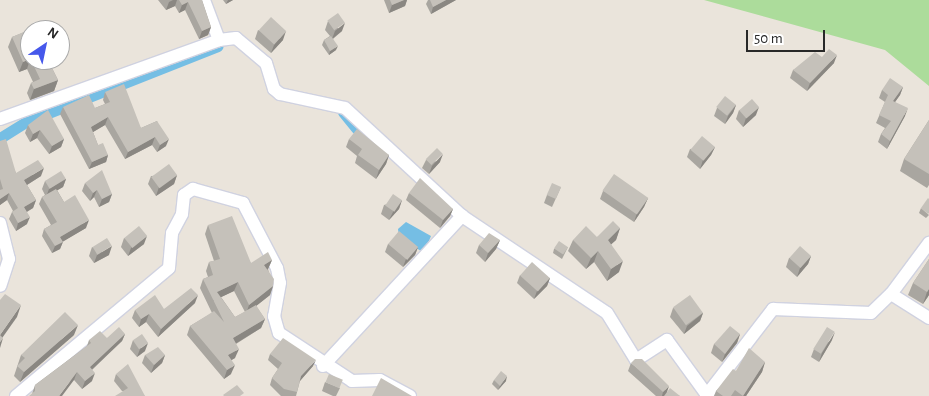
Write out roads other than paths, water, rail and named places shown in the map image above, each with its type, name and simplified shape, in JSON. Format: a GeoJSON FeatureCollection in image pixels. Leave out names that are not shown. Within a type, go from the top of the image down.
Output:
{"type":"FeatureCollection","features":[{"type":"Feature","properties":{"kind":"street"},"geometry":{"type":"LineString","coordinates":[[204,0],[219,40]]}},
{"type":"Feature","properties":{"kind":"street"},"geometry":{"type":"LineString","coordinates":[[0,119],[219,40],[236,38],[272,70],[274,89],[280,94],[345,108],[462,216],[607,313],[636,360],[667,340],[706,395],[773,309],[871,312],[891,294],[929,243]]}},
{"type":"Feature","properties":{"kind":"street"},"geometry":{"type":"LineString","coordinates":[[16,396],[169,268],[172,233],[182,214],[184,195],[192,189],[243,203],[277,268],[280,283],[274,316],[279,333],[323,366],[352,381],[380,380],[410,396]]}},
{"type":"Feature","properties":{"kind":"street"},"geometry":{"type":"LineString","coordinates":[[323,366],[462,216]]}},
{"type":"Feature","properties":{"kind":"street"},"geometry":{"type":"LineString","coordinates":[[0,223],[9,259],[0,286]]}},
{"type":"Feature","properties":{"kind":"street"},"geometry":{"type":"LineString","coordinates":[[891,294],[929,318]]}},
{"type":"Feature","properties":{"kind":"water"},"geometry":{"type":"Polygon","coordinates":[[[406,222],[431,236],[424,253],[399,237],[398,229],[406,222]]]}},
{"type":"Feature","properties":{"kind":"waterway"},"geometry":{"type":"LineString","coordinates":[[0,138],[26,122],[218,46]]}},
{"type":"Feature","properties":{"kind":"waterway"},"geometry":{"type":"LineString","coordinates":[[343,112],[356,128]]}}]}
